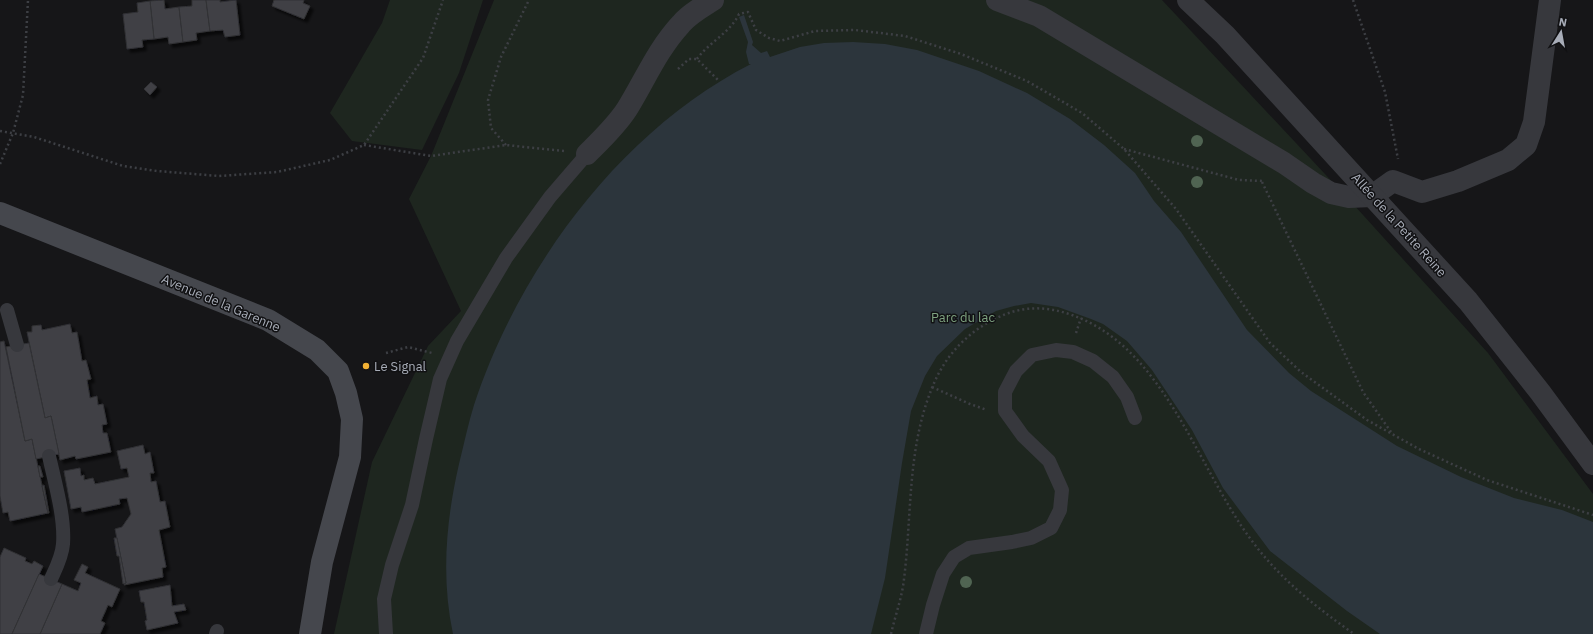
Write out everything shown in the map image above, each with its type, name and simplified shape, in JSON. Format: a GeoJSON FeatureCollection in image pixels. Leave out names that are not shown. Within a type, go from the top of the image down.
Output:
{"type":"FeatureCollection","features":[{"type":"Feature","properties":{"kind":"street"},"geometry":{"type":"LineString","coordinates":[[586,154],[611,131],[627,108],[661,50],[682,22],[712,0]]}},
{"type":"Feature","properties":{"kind":"street"},"geometry":{"type":"LineString","coordinates":[[997,0],[1039,16],[1284,163],[1313,183],[1331,193],[1349,197],[1372,196],[1394,181],[1422,192],[1458,181],[1508,160],[1526,145],[1534,122],[1550,0]]}},
{"type":"Feature","properties":{"kind":"street","name":"Allée de la Petite Reine"},"geometry":{"type":"LineString","coordinates":[[1188,0],[1225,36],[1468,300],[1540,392],[1593,464]]}},
{"type":"Feature","properties":{"kind":"street","name":"Avenue de la Garenne"},"geometry":{"type":"LineString","coordinates":[[0,213],[268,320],[318,350],[338,371],[346,393],[352,419],[350,457],[322,562],[310,634]]}},
{"type":"Feature","properties":{"kind":"lane"},"geometry":{"type":"LineString","coordinates":[[386,634],[384,599],[392,565],[412,504],[440,379],[457,341],[506,258],[550,197],[586,154]]}},
{"type":"Feature","properties":{"kind":"lane"},"geometry":{"type":"LineString","coordinates":[[7,310],[17,345]]}},
{"type":"Feature","properties":{"kind":"lane"},"geometry":{"type":"LineString","coordinates":[[926,634],[943,574],[954,557],[969,548],[1031,538],[1051,528],[1060,510],[1062,490],[1049,461],[1023,436],[1005,411],[1005,392],[1016,371],[1032,355],[1056,350],[1073,352],[1093,361],[1113,377],[1127,397],[1135,418]]}},
{"type":"Feature","properties":{"kind":"lane"},"geometry":{"type":"LineString","coordinates":[[49,456],[63,529],[63,544],[60,558],[51,579]]}},
{"type":"Feature","properties":{"kind":"path"},"geometry":{"type":"LineString","coordinates":[[0,164],[13,133],[23,95],[28,0]]}},
{"type":"Feature","properties":{"kind":"path"},"geometry":{"type":"LineString","coordinates":[[0,131],[34,137],[123,166],[157,171],[219,176],[277,172],[330,160],[364,145],[423,58],[443,0]]}},
{"type":"Feature","properties":{"kind":"path"},"geometry":{"type":"LineString","coordinates":[[506,145],[491,128],[488,100],[501,57],[529,0]]}},
{"type":"Feature","properties":{"kind":"path"},"geometry":{"type":"LineString","coordinates":[[1353,0],[1385,92],[1398,160],[1394,181]]}},
{"type":"Feature","properties":{"kind":"path"},"geometry":{"type":"LineString","coordinates":[[697,59],[735,24],[739,14],[748,12],[756,30],[769,38],[780,41],[815,31],[855,30],[904,36],[961,54],[1027,81],[1082,113],[1124,149],[1176,209],[1270,343],[1301,372],[1324,390],[1367,420],[1419,449],[1487,480],[1593,515]]}},
{"type":"Feature","properties":{"kind":"path"},"geometry":{"type":"LineString","coordinates":[[672,74],[689,59],[697,59],[718,80]]}},
{"type":"Feature","properties":{"kind":"path"},"geometry":{"type":"LineString","coordinates":[[364,145],[431,156],[506,145],[586,154]]}},
{"type":"Feature","properties":{"kind":"path"},"geometry":{"type":"LineString","coordinates":[[1124,149],[1239,180],[1262,182],[1284,163]]}},
{"type":"Feature","properties":{"kind":"path"},"geometry":{"type":"LineString","coordinates":[[1262,182],[1363,392],[1393,434]]}},
{"type":"Feature","properties":{"kind":"path"},"geometry":{"type":"LineString","coordinates":[[386,353],[408,347],[450,358]]}},
{"type":"Feature","properties":{"kind":"path"},"geometry":{"type":"LineString","coordinates":[[891,634],[904,582],[915,443],[922,415],[932,387],[985,410],[1005,411]]}},
{"type":"Feature","properties":{"kind":"green space"},"geometry":{"type":"Polygon","coordinates":[[[390,0],[483,0],[459,73],[422,150],[352,141],[330,113],[382,23],[390,0]]]}},
{"type":"Feature","properties":{"kind":"green space","name":"Parc du lac"},"geometry":{"type":"Polygon","coordinates":[[[494,0],[1162,0],[1354,205],[1488,353],[1593,494],[1593,634],[334,634],[372,462],[428,346],[461,311],[409,199],[431,156],[494,0]]]}},
{"type":"Feature","properties":{"kind":"shaded area"},"geometry":{"type":"Polygon","coordinates":[[[744,15],[753,42],[752,45],[761,53],[767,51],[770,57],[800,47],[824,43],[853,42],[885,44],[917,50],[979,71],[1027,93],[1070,119],[1104,145],[1135,173],[1154,201],[1181,232],[1247,330],[1289,373],[1311,391],[1397,446],[1461,477],[1514,498],[1562,510],[1593,522],[1593,634],[1380,634],[1347,611],[1270,551],[1223,488],[1192,430],[1152,370],[1127,341],[1103,324],[1091,319],[1058,307],[1031,303],[996,311],[965,329],[937,356],[925,376],[911,411],[885,578],[871,634],[453,634],[449,613],[446,570],[448,528],[451,506],[459,464],[472,412],[493,354],[518,303],[547,254],[581,208],[618,165],[659,126],[704,92],[751,64],[749,64],[746,52],[748,42],[739,17],[744,15]]]}},
{"type":"Feature","properties":{"kind":"building"},"geometry":{"type":"Polygon","coordinates":[[[164,0],[165,9],[179,7],[183,42],[169,44],[168,37],[154,39],[150,1],[164,0]]]}},
{"type":"Feature","properties":{"kind":"building"},"geometry":{"type":"Polygon","coordinates":[[[192,0],[206,0],[210,31],[196,33],[197,40],[183,42],[179,7],[192,6],[192,0]]]}},
{"type":"Feature","properties":{"kind":"building"},"geometry":{"type":"Polygon","coordinates":[[[206,0],[220,0],[220,2],[236,0],[240,35],[225,37],[223,30],[210,31],[206,0]]]}},
{"type":"Feature","properties":{"kind":"building"},"geometry":{"type":"Polygon","coordinates":[[[274,0],[304,0],[303,3],[310,6],[304,19],[272,6],[274,0]]]}},
{"type":"Feature","properties":{"kind":"building"},"geometry":{"type":"Polygon","coordinates":[[[150,1],[154,39],[142,40],[143,47],[127,49],[123,14],[138,12],[137,3],[150,1]]]}},
{"type":"Feature","properties":{"kind":"building"},"geometry":{"type":"Polygon","coordinates":[[[151,82],[157,87],[150,95],[144,89],[151,82]]]}},
{"type":"Feature","properties":{"kind":"building"},"geometry":{"type":"Polygon","coordinates":[[[70,324],[72,333],[77,332],[82,361],[86,360],[91,379],[87,380],[90,398],[97,396],[98,405],[103,404],[107,424],[102,425],[103,433],[107,433],[111,452],[76,459],[75,456],[60,460],[51,416],[45,418],[27,332],[32,332],[32,326],[41,325],[42,330],[70,324]]]}},
{"type":"Feature","properties":{"kind":"building"},"geometry":{"type":"Polygon","coordinates":[[[4,341],[25,441],[32,439],[48,513],[10,521],[8,512],[3,513],[0,496],[0,342],[4,341]]]}},
{"type":"Feature","properties":{"kind":"building"},"geometry":{"type":"Polygon","coordinates":[[[29,343],[45,418],[51,416],[59,454],[36,459],[32,439],[25,441],[6,347],[29,343]]]}},
{"type":"Feature","properties":{"kind":"building"},"geometry":{"type":"Polygon","coordinates":[[[143,445],[145,454],[150,452],[154,473],[150,473],[151,482],[156,481],[160,502],[165,501],[170,527],[159,530],[166,567],[162,568],[163,577],[124,585],[126,583],[115,529],[122,527],[131,514],[127,498],[119,499],[120,504],[82,512],[81,507],[71,509],[64,471],[80,468],[81,476],[84,475],[84,480],[93,478],[95,484],[129,477],[127,468],[121,469],[117,451],[143,445]]]}},
{"type":"Feature","properties":{"kind":"building"},"geometry":{"type":"Polygon","coordinates":[[[38,466],[40,466],[43,477],[40,477],[38,466]]]}},
{"type":"Feature","properties":{"kind":"building"},"geometry":{"type":"Polygon","coordinates":[[[44,485],[49,513],[42,486],[44,485]]]}},
{"type":"Feature","properties":{"kind":"building"},"geometry":{"type":"Polygon","coordinates":[[[114,538],[117,538],[126,583],[123,584],[119,556],[117,556],[114,538]]]}},
{"type":"Feature","properties":{"kind":"building"},"geometry":{"type":"Polygon","coordinates":[[[4,548],[26,558],[25,561],[32,564],[34,561],[43,566],[12,634],[0,634],[0,557],[4,548]]]}},
{"type":"Feature","properties":{"kind":"building"},"geometry":{"type":"Polygon","coordinates":[[[82,564],[88,567],[85,573],[120,589],[112,607],[108,605],[101,621],[105,623],[100,634],[40,634],[62,584],[78,591],[81,583],[74,580],[82,564]]]}},
{"type":"Feature","properties":{"kind":"building"},"geometry":{"type":"Polygon","coordinates":[[[39,574],[62,584],[40,634],[12,634],[39,574]]]}},
{"type":"Feature","properties":{"kind":"building"},"geometry":{"type":"Polygon","coordinates":[[[170,585],[172,606],[184,604],[186,610],[174,612],[178,623],[147,630],[144,602],[141,602],[139,591],[170,585]]]}},
{"type":"Feature","properties":{"kind":"place","name":"Le Signal"},"geometry":{"type":"Point","coordinates":[366,366]}}]}
